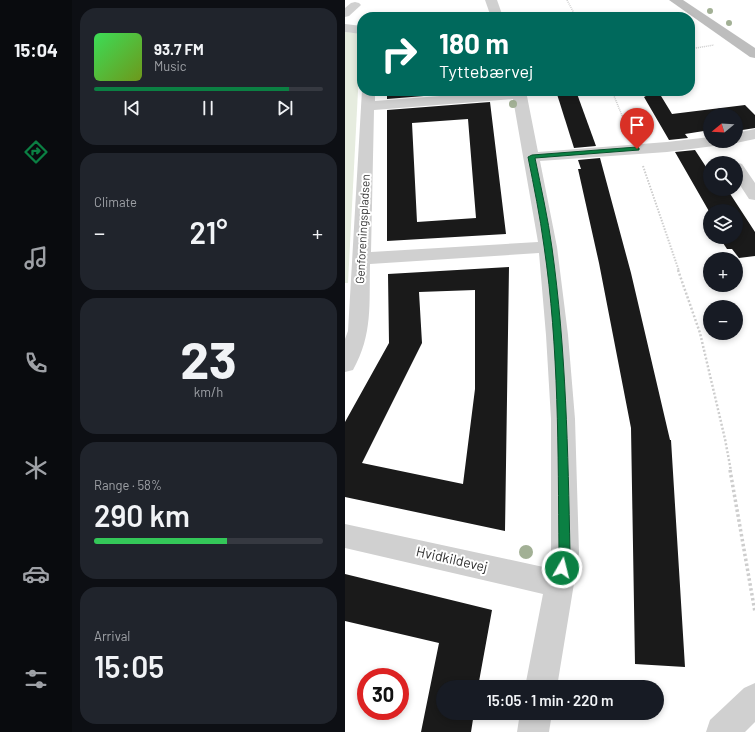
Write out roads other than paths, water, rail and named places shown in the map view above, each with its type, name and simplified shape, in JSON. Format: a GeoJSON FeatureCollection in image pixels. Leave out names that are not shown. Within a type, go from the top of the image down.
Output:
{"type":"FeatureCollection","features":[{"type":"Feature","properties":{"kind":"street"},"geometry":{"type":"LineString","coordinates":[[491,0],[495,12]]}},
{"type":"Feature","properties":{"kind":"street"},"geometry":{"type":"LineString","coordinates":[[675,0],[693,12]]}},
{"type":"Feature","properties":{"kind":"street"},"geometry":{"type":"LineString","coordinates":[[685,0],[755,45]]}},
{"type":"Feature","properties":{"kind":"street"},"geometry":{"type":"LineString","coordinates":[[345,14],[355,5]]}},
{"type":"Feature","properties":{"kind":"street"},"geometry":{"type":"LineString","coordinates":[[695,14],[755,54]]}},
{"type":"Feature","properties":{"kind":"street"},"geometry":{"type":"LineString","coordinates":[[345,28],[357,29]]}},
{"type":"Feature","properties":{"kind":"street"},"geometry":{"type":"LineString","coordinates":[[369,98],[419,96]]}},
{"type":"Feature","properties":{"kind":"street"},"geometry":{"type":"LineString","coordinates":[[520,96],[548,247],[557,334],[563,419],[565,553],[542,680]]}},
{"type":"Feature","properties":{"kind":"street","name":"Genforeningspladsen"},"geometry":{"type":"LineString","coordinates":[[345,364],[351,354],[358,331],[369,98]]}},
{"type":"Feature","properties":{"kind":"street"},"geometry":{"type":"LineString","coordinates":[[743,137],[755,134]]}},
{"type":"Feature","properties":{"kind":"street"},"geometry":{"type":"LineString","coordinates":[[532,157],[703,142]]}},
{"type":"Feature","properties":{"kind":"street"},"geometry":{"type":"LineString","coordinates":[[743,177],[755,195]]}},
{"type":"Feature","properties":{"kind":"street"},"geometry":{"type":"LineString","coordinates":[[361,259],[548,247]]}},
{"type":"Feature","properties":{"kind":"street","name":"Hvidkildevej"},"geometry":{"type":"LineString","coordinates":[[345,536],[559,584]]}},
{"type":"Feature","properties":{"kind":"street"},"geometry":{"type":"LineString","coordinates":[[722,732],[755,699]]}},
{"type":"Feature","properties":{"kind":"street"},"geometry":{"type":"LineString","coordinates":[[533,732],[535,720]]}}]}
